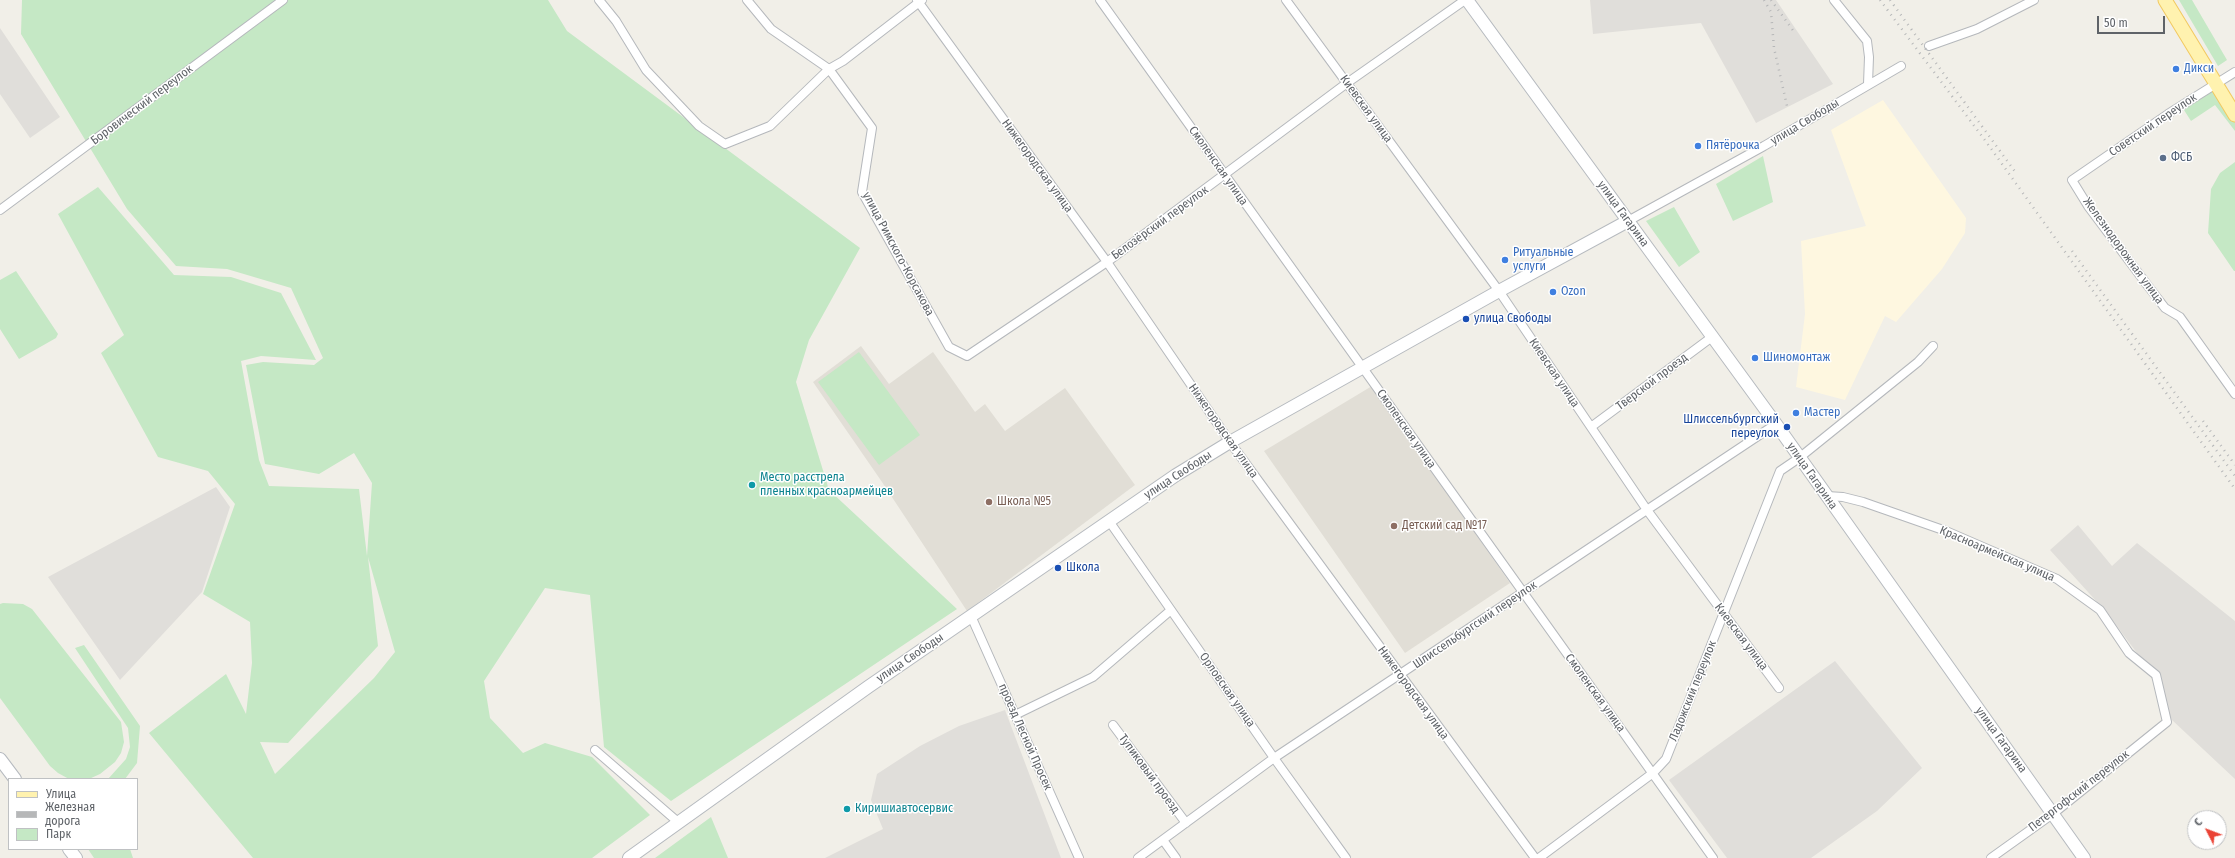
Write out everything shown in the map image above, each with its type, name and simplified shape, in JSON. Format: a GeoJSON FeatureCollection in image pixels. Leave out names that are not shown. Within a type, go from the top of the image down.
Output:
{"type":"FeatureCollection","features":[{"type":"Feature","properties":{"kind":"main road"},"geometry":{"type":"LineString","coordinates":[[2165,0],[2235,115]]}},
{"type":"Feature","properties":{"kind":"street","name":"Боровический переулок"},"geometry":{"type":"LineString","coordinates":[[0,210],[283,0]]}},
{"type":"Feature","properties":{"kind":"street"},"geometry":{"type":"LineString","coordinates":[[599,0],[616,21],[646,70],[699,126],[725,144],[770,126],[830,69],[843,61],[919,1]]}},
{"type":"Feature","properties":{"kind":"street","name":"улица Римского-Корсакова"},"geometry":{"type":"LineString","coordinates":[[747,0],[771,29],[830,69],[872,128],[862,192],[949,347],[967,356]]}},
{"type":"Feature","properties":{"kind":"street","name":"Смоленская улица"},"geometry":{"type":"LineString","coordinates":[[1100,0],[1522,593],[1713,858]]}},
{"type":"Feature","properties":{"kind":"street","name":"Киевская улица"},"geometry":{"type":"LineString","coordinates":[[1286,0],[1499,291],[1647,510],[1779,688]]}},
{"type":"Feature","properties":{"kind":"street","name":"Белозёрский переулок"},"geometry":{"type":"LineString","coordinates":[[967,356],[1107,262],[1347,83],[1466,0]]}},
{"type":"Feature","properties":{"kind":"street","name":"улица Гагарина"},"geometry":{"type":"LineString","coordinates":[[1466,0],[1776,424],[2054,813],[2084,858]]}},
{"type":"Feature","properties":{"kind":"street"},"geometry":{"type":"LineString","coordinates":[[1834,0],[1867,41],[1869,57],[1868,84]]}},
{"type":"Feature","properties":{"kind":"street"},"geometry":{"type":"LineString","coordinates":[[1929,46],[1976,29],[2034,0]]}},
{"type":"Feature","properties":{"kind":"street","name":"Нижегородская улица"},"geometry":{"type":"LineString","coordinates":[[919,1],[1107,262],[1230,442],[1399,675],[1535,858]]}},
{"type":"Feature","properties":{"kind":"street","name":"улица Свободы"},"geometry":{"type":"LineString","coordinates":[[629,858],[868,687],[1170,479],[1230,442],[1499,291],[1764,146],[1901,66]]}},
{"type":"Feature","properties":{"kind":"street","name":"Советский переулок"},"geometry":{"type":"LineString","coordinates":[[2072,180],[2168,114],[2235,72]]}},
{"type":"Feature","properties":{"kind":"street","name":"Железнодорожная улица"},"geometry":{"type":"LineString","coordinates":[[2072,180],[2088,206],[2148,286],[2165,308],[2180,317],[2235,394]]}},
{"type":"Feature","properties":{"kind":"street","name":"Тверской проезд"},"geometry":{"type":"LineString","coordinates":[[1591,427],[1712,337]]}},
{"type":"Feature","properties":{"kind":"street","name":"Ладожский переулок"},"geometry":{"type":"LineString","coordinates":[[1539,858],[1653,773],[1666,759],[1780,470],[1799,458],[1918,362],[1933,346]]}},
{"type":"Feature","properties":{"kind":"street","name":"Шлиссельбургский переулок"},"geometry":{"type":"LineString","coordinates":[[1138,858],[1274,758],[1776,424]]}},
{"type":"Feature","properties":{"kind":"street","name":"Красноармейская улица"},"geometry":{"type":"LineString","coordinates":[[1827,496],[1843,497],[1863,502],[1946,531],[2057,579],[2100,610],[2129,653],[2156,675],[2167,722]]}},
{"type":"Feature","properties":{"kind":"street","name":"Орловская улица"},"geometry":{"type":"LineString","coordinates":[[1109,521],[1274,758],[1346,858]]}},
{"type":"Feature","properties":{"kind":"street"},"geometry":{"type":"LineString","coordinates":[[1015,715],[1093,677],[1171,610]]}},
{"type":"Feature","properties":{"kind":"street","name":"проезд Лесной Просек"},"geometry":{"type":"LineString","coordinates":[[971,616],[1080,858]]}},
{"type":"Feature","properties":{"kind":"street","name":"Петергофский переулок"},"geometry":{"type":"LineString","coordinates":[[1991,858],[2054,813],[2167,722]]}},
{"type":"Feature","properties":{"kind":"street","name":"Тупиковый проезд"},"geometry":{"type":"LineString","coordinates":[[1113,725],[1186,823]]}},
{"type":"Feature","properties":{"kind":"street"},"geometry":{"type":"LineString","coordinates":[[595,750],[678,822]]}},
{"type":"Feature","properties":{"kind":"street"},"geometry":{"type":"LineString","coordinates":[[0,759],[14,778]]}},
{"type":"Feature","properties":{"kind":"street"},"geometry":{"type":"LineString","coordinates":[[1163,840],[1176,858]]}},
{"type":"Feature","properties":{"kind":"shaded area"},"geometry":{"type":"Polygon","coordinates":[[[1590,0],[1776,0],[1833,84],[1756,123],[1701,23],[1593,34],[1590,0]]]}},
{"type":"Feature","properties":{"kind":"shaded area"},"geometry":{"type":"Polygon","coordinates":[[[0,28],[60,117],[30,138],[0,94],[0,28]]]}},
{"type":"Feature","properties":{"kind":"shaded area"},"geometry":{"type":"Polygon","coordinates":[[[1883,100],[1966,218],[1965,233],[1942,269],[1896,322],[1885,316],[1845,400],[1796,387],[1805,314],[1801,241],[1866,226],[1831,130],[1883,100]]]}},
{"type":"Feature","properties":{"kind":"shaded area"},"geometry":{"type":"Polygon","coordinates":[[[861,346],[889,384],[933,352],[975,412],[985,404],[1005,431],[1065,388],[1135,485],[967,611],[882,482],[813,382],[861,346]]]}},
{"type":"Feature","properties":{"kind":"shaded area","name":"Детский сад №17"},"geometry":{"type":"Polygon","coordinates":[[[1372,386],[1510,583],[1405,653],[1264,451],[1372,386]]]}},
{"type":"Feature","properties":{"kind":"shaded area"},"geometry":{"type":"Polygon","coordinates":[[[216,487],[230,507],[202,592],[120,680],[48,577],[216,487]]]}},
{"type":"Feature","properties":{"kind":"shaded area"},"geometry":{"type":"Polygon","coordinates":[[[2078,525],[2112,566],[2137,543],[2235,621],[2235,779],[2172,720],[2143,661],[2107,613],[2050,550],[2078,525]]]}},
{"type":"Feature","properties":{"kind":"shaded area"},"geometry":{"type":"Polygon","coordinates":[[[1835,661],[1922,768],[1877,811],[1811,858],[1727,858],[1669,780],[1835,661]]]}},
{"type":"Feature","properties":{"kind":"shaded area"},"geometry":{"type":"Polygon","coordinates":[[[1005,710],[1061,858],[825,858],[883,829],[871,800],[877,774],[920,746],[959,726],[1005,710]]]}},
{"type":"Feature","properties":{"kind":"green space"},"geometry":{"type":"Polygon","coordinates":[[[22,0],[548,0],[567,31],[860,248],[809,340],[796,382],[829,490],[957,609],[671,801],[604,747],[590,595],[545,588],[484,681],[490,718],[523,753],[545,743],[592,757],[650,815],[592,858],[253,858],[149,733],[226,674],[246,714],[252,663],[250,622],[203,594],[235,504],[208,471],[158,457],[101,353],[124,335],[58,214],[98,187],[174,275],[231,277],[281,293],[316,360],[261,356],[241,361],[259,460],[269,486],[359,489],[367,556],[372,483],[354,453],[319,474],[265,464],[246,365],[263,362],[314,365],[323,358],[291,288],[227,269],[176,266],[127,209],[21,34],[22,0]],[[368,557],[378,646],[288,743],[260,742],[275,774],[374,678],[395,652],[368,557]]]}},
{"type":"Feature","properties":{"kind":"green space"},"geometry":{"type":"Polygon","coordinates":[[[2179,0],[2192,0],[2227,60],[2218,66],[2179,0]]]}},
{"type":"Feature","properties":{"kind":"green space"},"geometry":{"type":"Polygon","coordinates":[[[2216,89],[2235,115],[2235,131],[2215,105],[2191,121],[2184,110],[2216,89]]]}},
{"type":"Feature","properties":{"kind":"green space"},"geometry":{"type":"Polygon","coordinates":[[[1763,156],[1773,202],[1733,221],[1716,184],[1763,156]]]}},
{"type":"Feature","properties":{"kind":"green space"},"geometry":{"type":"Polygon","coordinates":[[[2235,162],[2234,271],[2208,233],[2211,189],[2220,173],[2235,162]]]}},
{"type":"Feature","properties":{"kind":"green space"},"geometry":{"type":"Polygon","coordinates":[[[1674,207],[1700,252],[1679,267],[1646,221],[1674,207]]]}},
{"type":"Feature","properties":{"kind":"green space"},"geometry":{"type":"Polygon","coordinates":[[[16,271],[58,334],[56,338],[19,359],[0,329],[0,280],[16,271]]]}},
{"type":"Feature","properties":{"kind":"green space"},"geometry":{"type":"Polygon","coordinates":[[[859,352],[920,435],[879,465],[818,382],[859,352]]]}},
{"type":"Feature","properties":{"kind":"green space"},"geometry":{"type":"Polygon","coordinates":[[[0,604],[23,604],[32,609],[121,722],[124,742],[121,753],[115,762],[100,774],[91,778],[67,778],[58,773],[50,766],[0,698],[0,604]]]}},
{"type":"Feature","properties":{"kind":"green space"},"geometry":{"type":"Polygon","coordinates":[[[84,645],[140,726],[137,763],[126,778],[109,778],[126,759],[130,747],[128,728],[75,648],[84,645]]]}},
{"type":"Feature","properties":{"kind":"green space"},"geometry":{"type":"Polygon","coordinates":[[[711,817],[728,858],[655,858],[711,817]]]}},
{"type":"Feature","properties":{"kind":"green space"},"geometry":{"type":"Polygon","coordinates":[[[89,850],[130,850],[133,858],[94,858],[89,850]]]}},
{"type":"Feature","properties":{"kind":"railway"},"geometry":{"type":"LineString","coordinates":[[1764,0],[1771,12],[1774,48],[1787,106]]}},
{"type":"Feature","properties":{"kind":"railway"},"geometry":{"type":"LineString","coordinates":[[1771,0],[1795,33]]}},
{"type":"Feature","properties":{"kind":"railway"},"geometry":{"type":"LineString","coordinates":[[1880,0],[1987,143],[2235,489]]}},
{"type":"Feature","properties":{"kind":"railway"},"geometry":{"type":"LineString","coordinates":[[1890,0],[2016,173]]}},
{"type":"Feature","properties":{"kind":"railway"},"geometry":{"type":"LineString","coordinates":[[2072,251],[2235,476]]}},
{"type":"Feature","properties":{"kind":"railway"},"geometry":{"type":"LineString","coordinates":[[2203,421],[2235,465]]}},
{"type":"Feature","properties":{"kind":"place","name":"Дикси"},"geometry":{"type":"Point","coordinates":[2176,69]}},
{"type":"Feature","properties":{"kind":"place","name":"Пятёрочка"},"geometry":{"type":"Point","coordinates":[1698,146]}},
{"type":"Feature","properties":{"kind":"place","name":"ФСБ"},"geometry":{"type":"Point","coordinates":[2163,158]}},
{"type":"Feature","properties":{"kind":"place","name":"Ритуальные услуги"},"geometry":{"type":"Point","coordinates":[1505,260]}},
{"type":"Feature","properties":{"kind":"place","name":"Ozon"},"geometry":{"type":"Point","coordinates":[1553,292]}},
{"type":"Feature","properties":{"kind":"place","name":"улица Свободы"},"geometry":{"type":"Point","coordinates":[1466,319]}},
{"type":"Feature","properties":{"kind":"place","name":"Шиномонтаж"},"geometry":{"type":"Point","coordinates":[1755,358]}},
{"type":"Feature","properties":{"kind":"place","name":"Мастер"},"geometry":{"type":"Point","coordinates":[1796,413]}},
{"type":"Feature","properties":{"kind":"place","name":"Шлиссельбургский переулок"},"geometry":{"type":"Point","coordinates":[1787,427]}},
{"type":"Feature","properties":{"kind":"place","name":"Место расстрела пленных красноармейцев"},"geometry":{"type":"Point","coordinates":[752,485]}},
{"type":"Feature","properties":{"kind":"place","name":"Школа №5"},"geometry":{"type":"Point","coordinates":[989,502]}},
{"type":"Feature","properties":{"kind":"place","name":"Детский сад №17"},"geometry":{"type":"Point","coordinates":[1394,526]}},
{"type":"Feature","properties":{"kind":"place","name":"Школа"},"geometry":{"type":"Point","coordinates":[1058,568]}},
{"type":"Feature","properties":{"kind":"place","name":"Киришиавтосервис"},"geometry":{"type":"Point","coordinates":[847,809]}}]}
